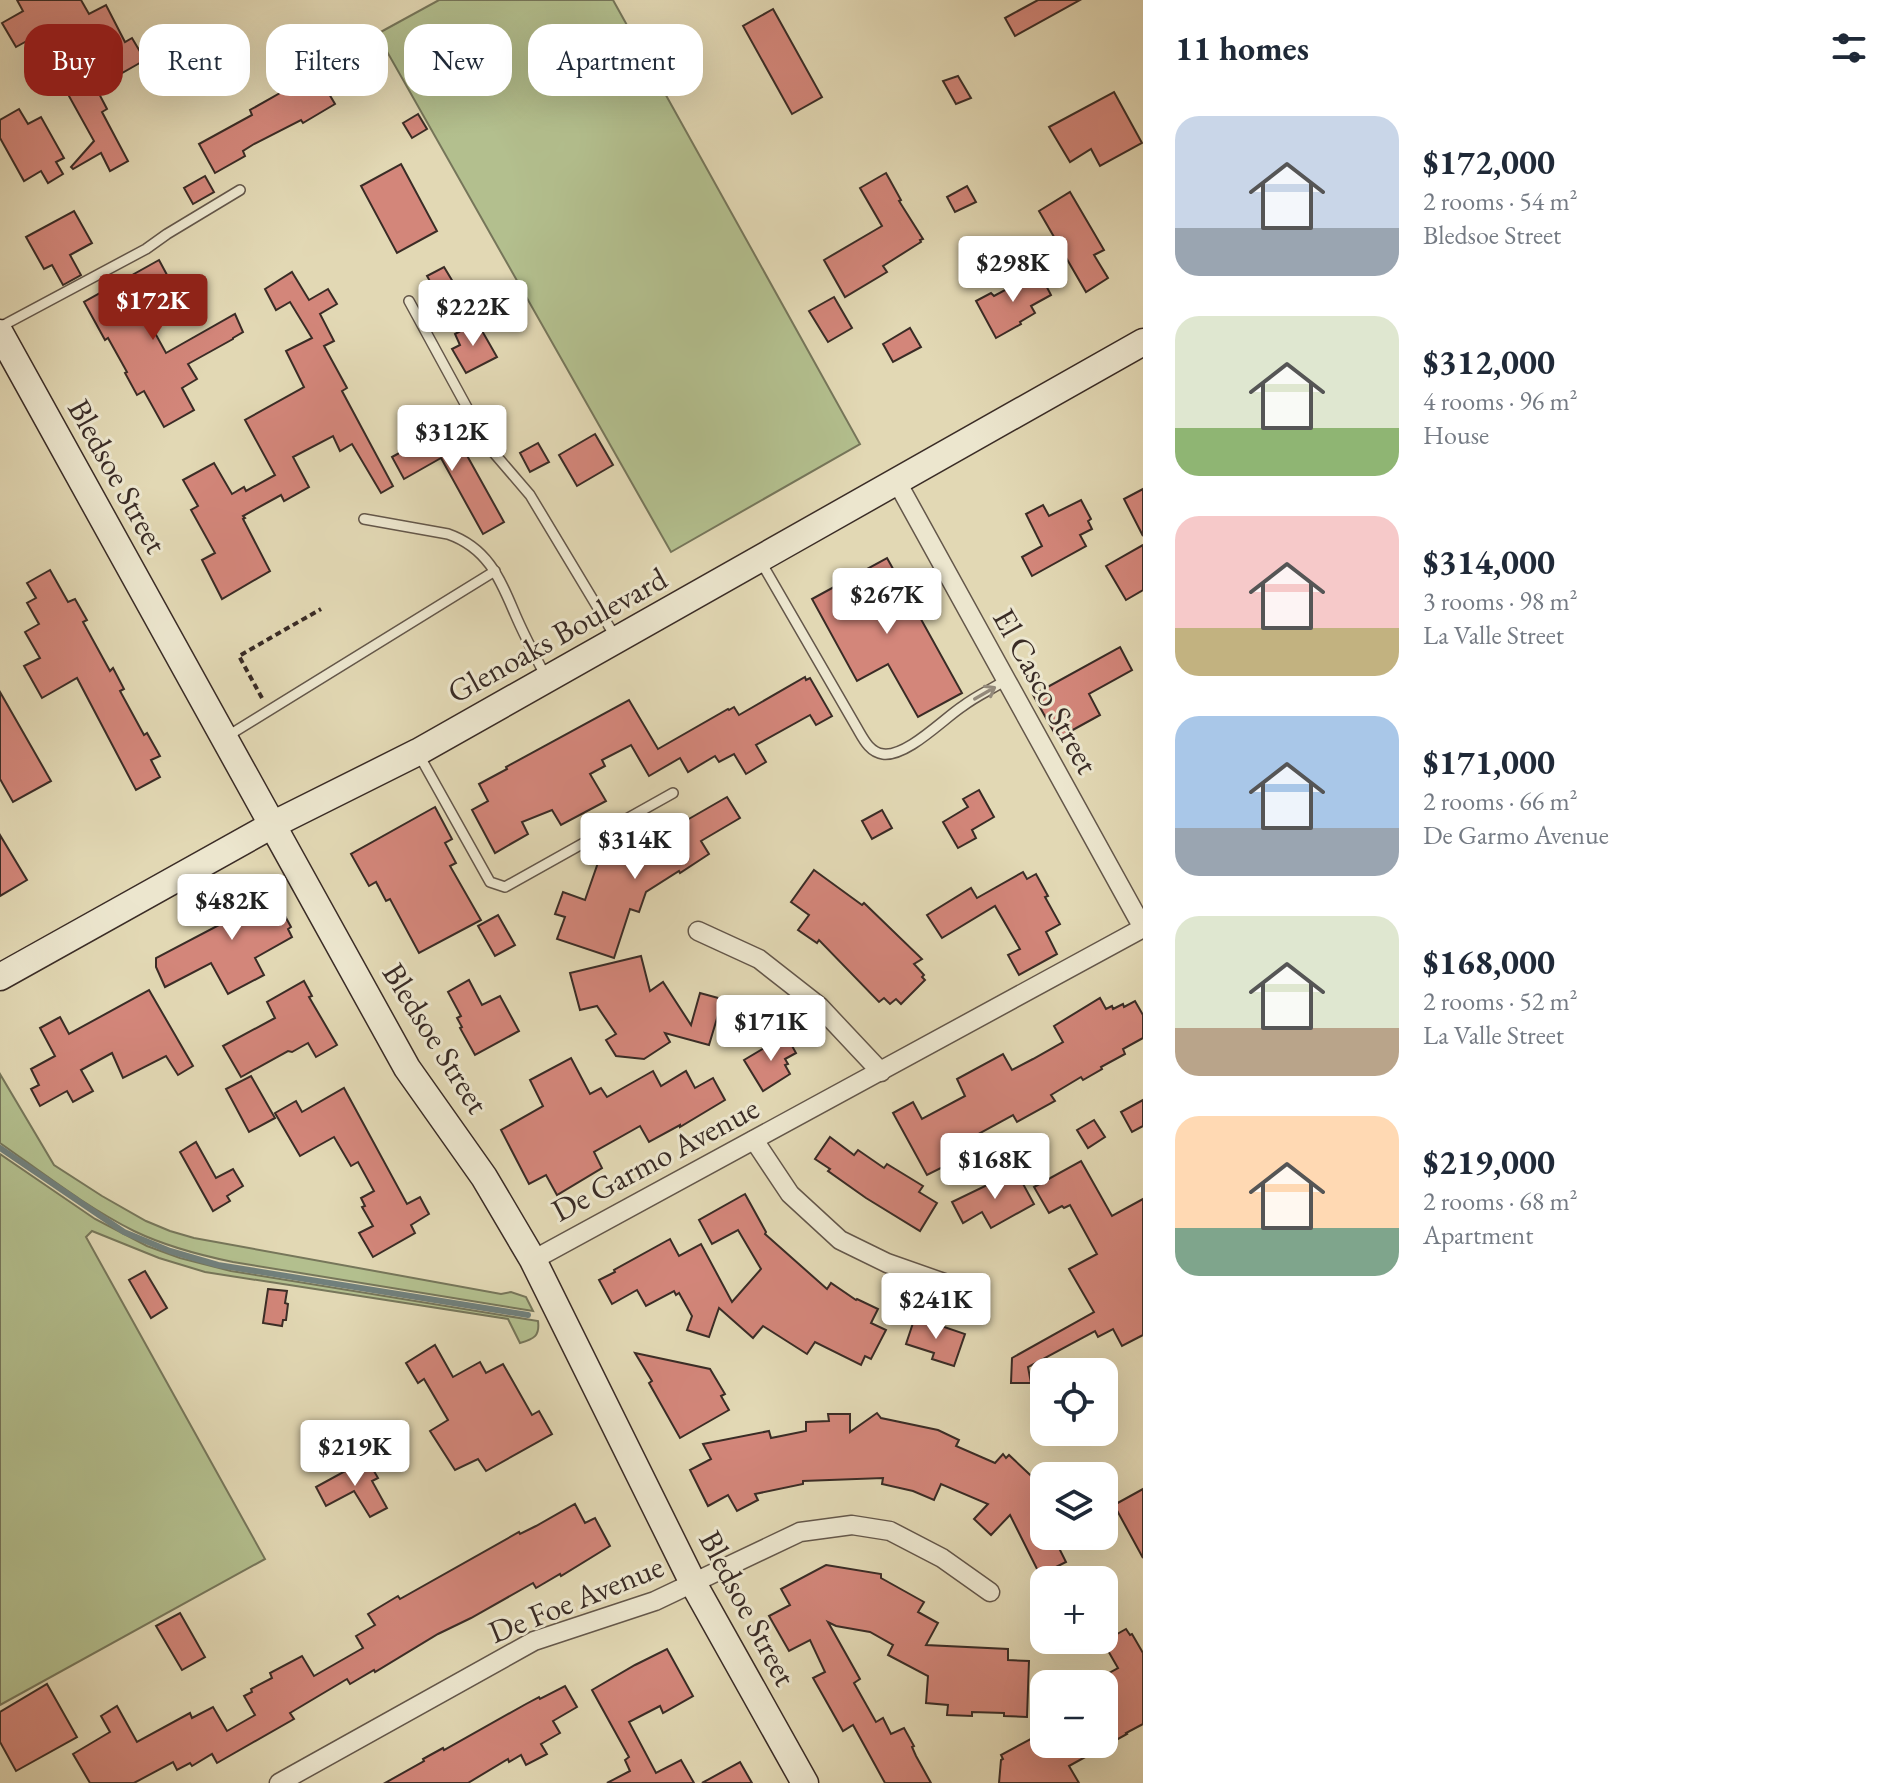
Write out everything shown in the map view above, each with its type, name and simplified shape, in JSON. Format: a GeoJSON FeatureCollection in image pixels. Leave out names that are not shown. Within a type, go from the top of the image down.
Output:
{"type":"FeatureCollection","features":[{"type":"Feature","properties":{"kind":"street","name":"Bledsoe Street"},"geometry":{"type":"LineString","coordinates":[[0,333],[407,1068],[484,1177],[533,1260],[693,1583],[805,1783]]}},
{"type":"Feature","properties":{"kind":"street","name":"Glenoaks Boulevard"},"geometry":{"type":"LineString","coordinates":[[0,977],[274,824],[418,752],[1143,342]]}},
{"type":"Feature","properties":{"kind":"street","name":"El Casco Street"},"geometry":{"type":"LineString","coordinates":[[897,482],[1143,928]]}},
{"type":"Feature","properties":{"kind":"street","name":"De Garmo Avenue"},"geometry":{"type":"LineString","coordinates":[[533,1260],[1143,928]]}},
{"type":"Feature","properties":{"kind":"street"},"geometry":{"type":"LineString","coordinates":[[698,931],[759,959],[819,1006],[881,1072]]}},
{"type":"Feature","properties":{"kind":"street"},"geometry":{"type":"LineString","coordinates":[[754,1140],[790,1194],[840,1240],[887,1263],[944,1283]]}},
{"type":"Feature","properties":{"kind":"street","name":"De Foe Avenue"},"geometry":{"type":"LineString","coordinates":[[279,1783],[534,1641],[655,1601],[800,1532],[852,1525],[890,1531],[942,1558],[990,1592]]}},
{"type":"Feature","properties":{"kind":"lane"},"geometry":{"type":"LineString","coordinates":[[0,327],[146,249],[240,190]]}},
{"type":"Feature","properties":{"kind":"lane"},"geometry":{"type":"LineString","coordinates":[[409,301],[488,446],[530,495],[617,640]]}},
{"type":"Feature","properties":{"kind":"lane"},"geometry":{"type":"LineString","coordinates":[[364,519],[437,532],[459,538],[472,546],[495,571],[547,679]]}},
{"type":"Feature","properties":{"kind":"lane"},"geometry":{"type":"LineString","coordinates":[[760,559],[857,728],[867,744],[881,754],[901,750],[964,705],[1006,680]]}},
{"type":"Feature","properties":{"kind":"lane"},"geometry":{"type":"LineString","coordinates":[[224,738],[495,571]]}},
{"type":"Feature","properties":{"kind":"lane"},"geometry":{"type":"LineString","coordinates":[[418,752],[490,882],[505,887],[673,793]]}},
{"type":"Feature","properties":{"kind":"path"},"geometry":{"type":"LineString","coordinates":[[269,710],[239,656],[321,609]]}},
{"type":"Feature","properties":{"kind":"green space"},"geometry":{"type":"Polygon","coordinates":[[[439,0],[613,0],[626,24],[528,24],[528,96],[666,96],[860,444],[671,552],[412,96],[512,96],[512,24],[404,24],[404,82],[388,53],[388,28],[439,0]]]}},
{"type":"Feature","properties":{"kind":"green space"},"geometry":{"type":"Polygon","coordinates":[[[0,1074],[54,1165],[146,1221],[194,1238],[501,1294],[511,1292],[526,1297],[533,1311],[233,1262],[182,1250],[146,1236],[82,1201],[0,1143],[0,1074]]]}},
{"type":"Feature","properties":{"kind":"green space"},"geometry":{"type":"Polygon","coordinates":[[[0,1154],[95,1219],[147,1246],[180,1258],[231,1271],[538,1321],[538,1330],[532,1338],[520,1343],[508,1319],[205,1272],[159,1258],[92,1231],[86,1237],[265,1559],[0,1705],[0,1154]]]}},
{"type":"Feature","properties":{"kind":"building"},"geometry":{"type":"Polygon","coordinates":[[[17,0],[81,0],[89,14],[106,5],[116,24],[24,24],[24,43],[16,47],[2,23],[23,11],[17,0]]]}},
{"type":"Feature","properties":{"kind":"building"},"geometry":{"type":"Polygon","coordinates":[[[1038,0],[1080,0],[1015,36],[1005,18],[1038,0]]]}},
{"type":"Feature","properties":{"kind":"building"},"geometry":{"type":"Polygon","coordinates":[[[773,9],[822,97],[792,114],[743,26],[773,9]]]}},
{"type":"Feature","properties":{"kind":"building"},"geometry":{"type":"Polygon","coordinates":[[[123,38],[125,42],[132,38],[139,50],[139,63],[123,73],[123,38]]]}},
{"type":"Feature","properties":{"kind":"building"},"geometry":{"type":"Polygon","coordinates":[[[958,76],[971,98],[956,104],[943,81],[958,76]]]}},
{"type":"Feature","properties":{"kind":"building"},"geometry":{"type":"Polygon","coordinates":[[[1114,92],[1142,143],[1100,166],[1091,149],[1070,162],[1049,127],[1114,92]]]}},
{"type":"Feature","properties":{"kind":"building"},"geometry":{"type":"Polygon","coordinates":[[[69,96],[100,96],[107,109],[102,112],[128,161],[110,171],[101,153],[73,169],[71,167],[94,141],[69,96]]]}},
{"type":"Feature","properties":{"kind":"building"},"geometry":{"type":"Polygon","coordinates":[[[275,96],[330,96],[335,104],[303,123],[301,120],[254,144],[243,151],[245,156],[215,173],[199,144],[252,115],[250,110],[275,96]]]}},
{"type":"Feature","properties":{"kind":"building"},"geometry":{"type":"Polygon","coordinates":[[[19,109],[28,124],[41,117],[64,158],[56,162],[63,174],[48,183],[41,171],[24,181],[0,138],[0,120],[19,109]]]}},
{"type":"Feature","properties":{"kind":"building"},"geometry":{"type":"Polygon","coordinates":[[[418,114],[427,129],[412,138],[403,123],[418,114]]]}},
{"type":"Feature","properties":{"kind":"building"},"geometry":{"type":"Polygon","coordinates":[[[401,164],[437,231],[397,253],[361,186],[401,164]]]}},
{"type":"Feature","properties":{"kind":"building"},"geometry":{"type":"Polygon","coordinates":[[[886,173],[923,239],[883,266],[887,272],[845,297],[824,260],[882,226],[860,188],[886,173]]]}},
{"type":"Feature","properties":{"kind":"building"},"geometry":{"type":"Polygon","coordinates":[[[205,176],[214,192],[193,204],[184,188],[205,176]]]}},
{"type":"Feature","properties":{"kind":"building"},"geometry":{"type":"Polygon","coordinates":[[[967,186],[976,202],[955,212],[947,197],[967,186]]]}},
{"type":"Feature","properties":{"kind":"building"},"geometry":{"type":"Polygon","coordinates":[[[1070,192],[1104,250],[1094,255],[1108,278],[1086,292],[1039,211],[1070,192]]]}},
{"type":"Feature","properties":{"kind":"building"},"geometry":{"type":"Polygon","coordinates":[[[74,211],[92,243],[70,255],[81,275],[63,285],[52,265],[44,269],[26,237],[74,211]]]}},
{"type":"Feature","properties":{"kind":"building"},"geometry":{"type":"Polygon","coordinates":[[[159,260],[173,286],[139,304],[166,353],[235,314],[243,332],[188,364],[197,379],[182,388],[194,410],[164,427],[144,391],[137,395],[108,338],[105,340],[84,302],[159,260]]]}},
{"type":"Feature","properties":{"kind":"building"},"geometry":{"type":"Polygon","coordinates":[[[444,267],[456,287],[439,297],[427,276],[444,267]]]}},
{"type":"Feature","properties":{"kind":"building"},"geometry":{"type":"Polygon","coordinates":[[[292,272],[309,300],[328,289],[337,304],[320,314],[334,341],[324,346],[347,388],[342,391],[393,486],[381,493],[352,444],[340,451],[333,436],[293,457],[309,487],[284,501],[281,495],[243,516],[270,571],[222,599],[202,560],[215,553],[191,510],[198,506],[183,480],[214,463],[232,494],[244,487],[246,491],[275,475],[245,420],[304,387],[286,351],[312,338],[290,302],[276,310],[265,289],[292,272]]]}},
{"type":"Feature","properties":{"kind":"building"},"geometry":{"type":"Polygon","coordinates":[[[1039,272],[1051,295],[1031,306],[1035,313],[1021,324],[996,338],[976,301],[991,293],[994,296],[1039,272]]]}},
{"type":"Feature","properties":{"kind":"building"},"geometry":{"type":"Polygon","coordinates":[[[834,297],[852,328],[828,342],[809,311],[834,297]]]}},
{"type":"Feature","properties":{"kind":"building"},"geometry":{"type":"Polygon","coordinates":[[[477,322],[497,357],[466,373],[452,349],[460,345],[455,334],[477,322]]]}},
{"type":"Feature","properties":{"kind":"building"},"geometry":{"type":"Polygon","coordinates":[[[910,328],[921,347],[893,362],[883,344],[910,328]]]}},
{"type":"Feature","properties":{"kind":"building"},"geometry":{"type":"Polygon","coordinates":[[[450,425],[504,522],[483,534],[441,458],[404,479],[392,457],[450,425]]]}},
{"type":"Feature","properties":{"kind":"building"},"geometry":{"type":"Polygon","coordinates":[[[595,434],[613,465],[577,486],[559,455],[595,434]]]}},
{"type":"Feature","properties":{"kind":"building"},"geometry":{"type":"Polygon","coordinates":[[[538,443],[549,462],[530,472],[520,453],[538,443]]]}},
{"type":"Feature","properties":{"kind":"building"},"geometry":{"type":"Polygon","coordinates":[[[1143,489],[1143,536],[1124,499],[1143,489]]]}},
{"type":"Feature","properties":{"kind":"building"},"geometry":{"type":"Polygon","coordinates":[[[1081,500],[1091,519],[1088,521],[1092,529],[1080,535],[1086,546],[1032,576],[1022,557],[1042,546],[1026,514],[1043,505],[1049,516],[1081,500]]]}},
{"type":"Feature","properties":{"kind":"building"},"geometry":{"type":"Polygon","coordinates":[[[1143,545],[1143,590],[1126,600],[1106,566],[1143,545]]]}},
{"type":"Feature","properties":{"kind":"building"},"geometry":{"type":"Polygon","coordinates":[[[887,558],[962,693],[918,717],[888,664],[857,681],[812,599],[887,558]]]}},
{"type":"Feature","properties":{"kind":"building"},"geometry":{"type":"Polygon","coordinates":[[[50,570],[68,602],[75,599],[87,620],[83,622],[110,671],[113,668],[124,689],[120,691],[144,735],[147,733],[160,756],[151,760],[160,777],[136,790],[77,678],[42,698],[24,666],[40,658],[25,632],[39,624],[27,603],[36,598],[27,583],[50,570]]]}},
{"type":"Feature","properties":{"kind":"building"},"geometry":{"type":"Polygon","coordinates":[[[1120,647],[1132,670],[1089,694],[1100,715],[1060,737],[1058,733],[1055,734],[1033,695],[1120,647]]]}},
{"type":"Feature","properties":{"kind":"building"},"geometry":{"type":"Polygon","coordinates":[[[805,677],[806,680],[810,678],[832,716],[816,725],[810,715],[756,745],[766,762],[746,774],[734,754],[719,762],[715,756],[688,772],[680,758],[649,776],[631,745],[602,760],[605,766],[590,774],[606,801],[561,825],[552,810],[522,822],[528,834],[495,853],[472,810],[488,801],[479,784],[629,700],[658,749],[728,709],[734,707],[739,715],[805,677]]]}},
{"type":"Feature","properties":{"kind":"building"},"geometry":{"type":"Polygon","coordinates":[[[0,692],[51,781],[13,802],[0,779],[0,692]]]}},
{"type":"Feature","properties":{"kind":"building"},"geometry":{"type":"Polygon","coordinates":[[[979,790],[994,817],[972,830],[976,838],[958,848],[943,822],[968,807],[963,799],[979,790]]]}},
{"type":"Feature","properties":{"kind":"building"},"geometry":{"type":"Polygon","coordinates":[[[727,797],[740,818],[701,841],[709,854],[646,892],[639,912],[630,909],[614,958],[557,939],[565,917],[555,914],[563,892],[585,900],[600,857],[631,836],[647,860],[675,843],[671,837],[675,835],[669,825],[684,815],[687,820],[727,797]]]}},
{"type":"Feature","properties":{"kind":"building"},"geometry":{"type":"Polygon","coordinates":[[[435,807],[452,839],[445,843],[456,863],[450,866],[481,920],[419,953],[390,899],[386,901],[376,882],[369,886],[351,854],[435,807]]]}},
{"type":"Feature","properties":{"kind":"building"},"geometry":{"type":"Polygon","coordinates":[[[882,810],[892,828],[872,839],[862,821],[882,810]]]}},
{"type":"Feature","properties":{"kind":"building"},"geometry":{"type":"Polygon","coordinates":[[[0,835],[27,880],[0,896],[0,835]]]}},
{"type":"Feature","properties":{"kind":"building"},"geometry":{"type":"Polygon","coordinates":[[[814,870],[862,905],[864,903],[922,959],[914,964],[925,980],[901,1004],[896,999],[890,1004],[884,998],[879,1002],[819,940],[817,943],[798,930],[809,915],[791,902],[814,870]]]}},
{"type":"Feature","properties":{"kind":"building"},"geometry":{"type":"Polygon","coordinates":[[[1023,872],[1027,879],[1036,874],[1060,924],[1046,932],[1057,954],[1019,975],[1008,955],[1020,949],[995,906],[942,938],[927,915],[971,888],[977,898],[1023,872]]]}},
{"type":"Feature","properties":{"kind":"building"},"geometry":{"type":"Polygon","coordinates":[[[256,883],[259,888],[267,883],[291,927],[288,929],[292,937],[255,958],[264,975],[228,994],[211,963],[165,987],[156,967],[156,958],[240,914],[231,897],[256,883]]]}},
{"type":"Feature","properties":{"kind":"building"},"geometry":{"type":"Polygon","coordinates":[[[498,915],[515,945],[495,956],[478,926],[498,915]]]}},
{"type":"Feature","properties":{"kind":"building"},"geometry":{"type":"Polygon","coordinates":[[[641,956],[650,991],[663,982],[691,1025],[700,993],[751,1007],[743,1035],[726,1030],[718,1015],[709,1045],[665,1033],[670,1042],[644,1059],[616,1056],[606,1040],[616,1034],[597,1006],[580,1010],[570,973],[641,956]]]}},
{"type":"Feature","properties":{"kind":"building"},"geometry":{"type":"Polygon","coordinates":[[[469,980],[482,1005],[500,996],[519,1031],[475,1055],[460,1028],[457,1018],[461,1016],[448,992],[469,980]]]}},
{"type":"Feature","properties":{"kind":"building"},"geometry":{"type":"Polygon","coordinates":[[[304,981],[312,996],[309,997],[337,1045],[316,1057],[308,1043],[241,1077],[223,1046],[275,1018],[267,1002],[304,981]]]}},
{"type":"Feature","properties":{"kind":"building"},"geometry":{"type":"Polygon","coordinates":[[[149,990],[193,1066],[178,1075],[166,1056],[123,1078],[112,1053],[81,1070],[93,1091],[73,1102],[67,1091],[40,1106],[31,1089],[39,1085],[31,1069],[55,1056],[40,1028],[60,1017],[69,1034],[149,990]]]}},
{"type":"Feature","properties":{"kind":"building"},"geometry":{"type":"Polygon","coordinates":[[[1100,998],[1106,1009],[1123,1004],[1124,1007],[1135,1001],[1143,1015],[1143,1038],[1123,1049],[1125,1054],[1102,1069],[1083,1080],[1081,1077],[1051,1095],[1055,1101],[1017,1122],[1013,1115],[958,1145],[965,1156],[927,1175],[893,1113],[913,1102],[922,1119],[965,1096],[957,1079],[1003,1054],[1012,1070],[1033,1059],[1063,1042],[1054,1026],[1100,998]]]}},
{"type":"Feature","properties":{"kind":"building"},"geometry":{"type":"Polygon","coordinates":[[[786,1035],[796,1053],[785,1059],[790,1074],[763,1091],[744,1060],[786,1035]]]}},
{"type":"Feature","properties":{"kind":"building"},"geometry":{"type":"Polygon","coordinates":[[[571,1058],[590,1094],[601,1088],[607,1097],[653,1071],[661,1086],[686,1071],[695,1088],[713,1078],[725,1100],[649,1142],[640,1126],[594,1152],[602,1168],[557,1195],[546,1175],[529,1184],[501,1130],[543,1106],[530,1080],[571,1058]]]}},
{"type":"Feature","properties":{"kind":"building"},"geometry":{"type":"Polygon","coordinates":[[[251,1076],[275,1118],[249,1132],[226,1089],[251,1076]]]}},
{"type":"Feature","properties":{"kind":"building"},"geometry":{"type":"Polygon","coordinates":[[[344,1088],[407,1204],[420,1197],[429,1214],[411,1225],[415,1233],[373,1257],[359,1233],[373,1226],[362,1207],[365,1206],[361,1198],[374,1191],[358,1162],[351,1166],[334,1137],[300,1156],[275,1113],[296,1101],[302,1112],[344,1088]]]}},
{"type":"Feature","properties":{"kind":"building"},"geometry":{"type":"Polygon","coordinates":[[[1143,1100],[1143,1126],[1132,1132],[1121,1112],[1143,1100]]]}},
{"type":"Feature","properties":{"kind":"building"},"geometry":{"type":"Polygon","coordinates":[[[1094,1120],[1105,1137],[1088,1148],[1077,1130],[1094,1120]]]}},
{"type":"Feature","properties":{"kind":"building"},"geometry":{"type":"Polygon","coordinates":[[[830,1137],[854,1155],[858,1150],[884,1168],[887,1164],[923,1186],[919,1192],[937,1203],[920,1231],[866,1198],[815,1159],[830,1137]]]}},
{"type":"Feature","properties":{"kind":"building"},"geometry":{"type":"Polygon","coordinates":[[[196,1142],[216,1178],[233,1169],[243,1186],[227,1196],[230,1201],[213,1211],[180,1152],[196,1142]]]}},
{"type":"Feature","properties":{"kind":"building"},"geometry":{"type":"Polygon","coordinates":[[[1081,1161],[1112,1216],[1143,1199],[1143,1335],[1122,1346],[1113,1329],[1098,1337],[1095,1331],[1045,1358],[1030,1358],[1030,1383],[1011,1383],[1012,1358],[1094,1312],[1069,1269],[1097,1254],[1070,1205],[1049,1213],[1034,1187],[1081,1161]]]}},
{"type":"Feature","properties":{"kind":"building"},"geometry":{"type":"Polygon","coordinates":[[[1016,1171],[1034,1204],[991,1228],[982,1212],[963,1223],[952,1202],[1016,1171]]]}},
{"type":"Feature","properties":{"kind":"building"},"geometry":{"type":"Polygon","coordinates":[[[745,1194],[765,1234],[827,1289],[831,1283],[856,1300],[878,1309],[871,1323],[886,1330],[871,1359],[865,1356],[861,1365],[815,1342],[807,1354],[763,1326],[753,1338],[719,1308],[709,1337],[687,1330],[692,1316],[679,1293],[676,1295],[674,1291],[646,1306],[637,1290],[612,1304],[599,1280],[670,1239],[679,1256],[701,1244],[732,1302],[761,1269],[738,1230],[712,1244],[699,1220],[745,1194]]]}},
{"type":"Feature","properties":{"kind":"building"},"geometry":{"type":"Polygon","coordinates":[[[145,1271],[167,1308],[151,1318],[129,1280],[145,1271]]]}},
{"type":"Feature","properties":{"kind":"building"},"geometry":{"type":"Polygon","coordinates":[[[268,1289],[287,1291],[286,1320],[283,1320],[282,1326],[263,1323],[268,1289]]]}},
{"type":"Feature","properties":{"kind":"building"},"geometry":{"type":"Polygon","coordinates":[[[915,1317],[965,1334],[954,1366],[932,1359],[934,1353],[906,1344],[915,1317]]]}},
{"type":"Feature","properties":{"kind":"building"},"geometry":{"type":"Polygon","coordinates":[[[435,1345],[453,1377],[480,1362],[486,1373],[503,1364],[532,1415],[539,1411],[552,1434],[486,1471],[478,1459],[455,1470],[430,1431],[448,1420],[424,1379],[418,1383],[406,1363],[435,1345]]]}},
{"type":"Feature","properties":{"kind":"building"},"geometry":{"type":"Polygon","coordinates":[[[635,1353],[710,1369],[725,1394],[721,1396],[729,1410],[680,1438],[635,1353]]]}},
{"type":"Feature","properties":{"kind":"building"},"geometry":{"type":"Polygon","coordinates":[[[877,1413],[881,1418],[938,1430],[959,1440],[956,1446],[995,1463],[1003,1454],[1006,1458],[1009,1455],[1030,1475],[1030,1550],[1060,1550],[1066,1562],[1058,1566],[1036,1566],[1010,1515],[991,1535],[974,1519],[988,1504],[941,1484],[934,1500],[913,1491],[882,1484],[883,1478],[803,1481],[803,1484],[755,1494],[758,1500],[737,1511],[728,1495],[708,1506],[690,1470],[711,1459],[703,1444],[769,1431],[771,1438],[806,1431],[806,1422],[829,1421],[828,1414],[850,1414],[850,1432],[877,1413]]]}},
{"type":"Feature","properties":{"kind":"building"},"geometry":{"type":"Polygon","coordinates":[[[367,1459],[378,1478],[372,1481],[387,1508],[370,1517],[354,1491],[326,1506],[316,1487],[367,1459]]]}},
{"type":"Feature","properties":{"kind":"building"},"geometry":{"type":"Polygon","coordinates":[[[1143,1489],[1143,1558],[1118,1512],[1118,1503],[1143,1489]]]}},
{"type":"Feature","properties":{"kind":"building"},"geometry":{"type":"Polygon","coordinates":[[[575,1504],[585,1523],[595,1518],[610,1546],[561,1576],[536,1588],[533,1583],[375,1672],[350,1684],[347,1679],[290,1713],[294,1719],[217,1763],[212,1754],[192,1766],[190,1763],[177,1770],[173,1762],[134,1783],[90,1783],[73,1754],[110,1732],[101,1716],[117,1706],[137,1742],[190,1713],[192,1718],[213,1707],[227,1731],[255,1715],[244,1696],[272,1678],[270,1673],[302,1656],[314,1676],[363,1648],[356,1636],[375,1625],[368,1614],[575,1504]]]}},
{"type":"Feature","properties":{"kind":"building"},"geometry":{"type":"Polygon","coordinates":[[[826,1565],[881,1574],[881,1578],[924,1602],[918,1612],[938,1623],[926,1645],[1008,1649],[1008,1660],[1029,1661],[1027,1717],[972,1712],[972,1716],[947,1715],[948,1705],[926,1703],[928,1676],[888,1655],[893,1645],[870,1632],[828,1622],[860,1679],[854,1683],[876,1722],[883,1718],[891,1734],[904,1728],[931,1783],[885,1783],[853,1725],[843,1731],[813,1678],[825,1672],[810,1640],[789,1651],[769,1616],[790,1605],[781,1589],[826,1565]]]}},
{"type":"Feature","properties":{"kind":"building"},"geometry":{"type":"Polygon","coordinates":[[[180,1613],[205,1657],[182,1670],[156,1626],[180,1613]]]}},
{"type":"Feature","properties":{"kind":"building"},"geometry":{"type":"Polygon","coordinates":[[[1126,1629],[1143,1653],[1143,1724],[1118,1739],[1118,1670],[1114,1670],[1118,1668],[1110,1654],[1118,1654],[1118,1634],[1126,1629]]]}},
{"type":"Feature","properties":{"kind":"building"},"geometry":{"type":"Polygon","coordinates":[[[667,1649],[693,1696],[663,1713],[660,1706],[629,1722],[656,1773],[681,1760],[694,1783],[607,1783],[630,1771],[625,1760],[629,1757],[592,1690],[667,1649]]]}},
{"type":"Feature","properties":{"kind":"building"},"geometry":{"type":"Polygon","coordinates":[[[47,1684],[77,1737],[16,1771],[0,1742],[0,1712],[47,1684]]]}},
{"type":"Feature","properties":{"kind":"building"},"geometry":{"type":"Polygon","coordinates":[[[565,1686],[577,1707],[553,1721],[560,1733],[541,1744],[547,1754],[526,1765],[521,1755],[509,1762],[508,1759],[468,1783],[385,1783],[443,1748],[565,1686]]]}},
{"type":"Feature","properties":{"kind":"building"},"geometry":{"type":"Polygon","coordinates":[[[1030,1739],[1030,1758],[1084,1758],[1069,1766],[1079,1783],[999,1783],[1001,1755],[1030,1739]]]}},
{"type":"Feature","properties":{"kind":"building"},"geometry":{"type":"Polygon","coordinates":[[[740,1762],[752,1783],[702,1783],[740,1762]]]}},
{"type":"Feature","properties":{"kind":"waterway"},"geometry":{"type":"LineString","coordinates":[[0,1148],[124,1232],[170,1251],[218,1265],[528,1315]]}}]}
